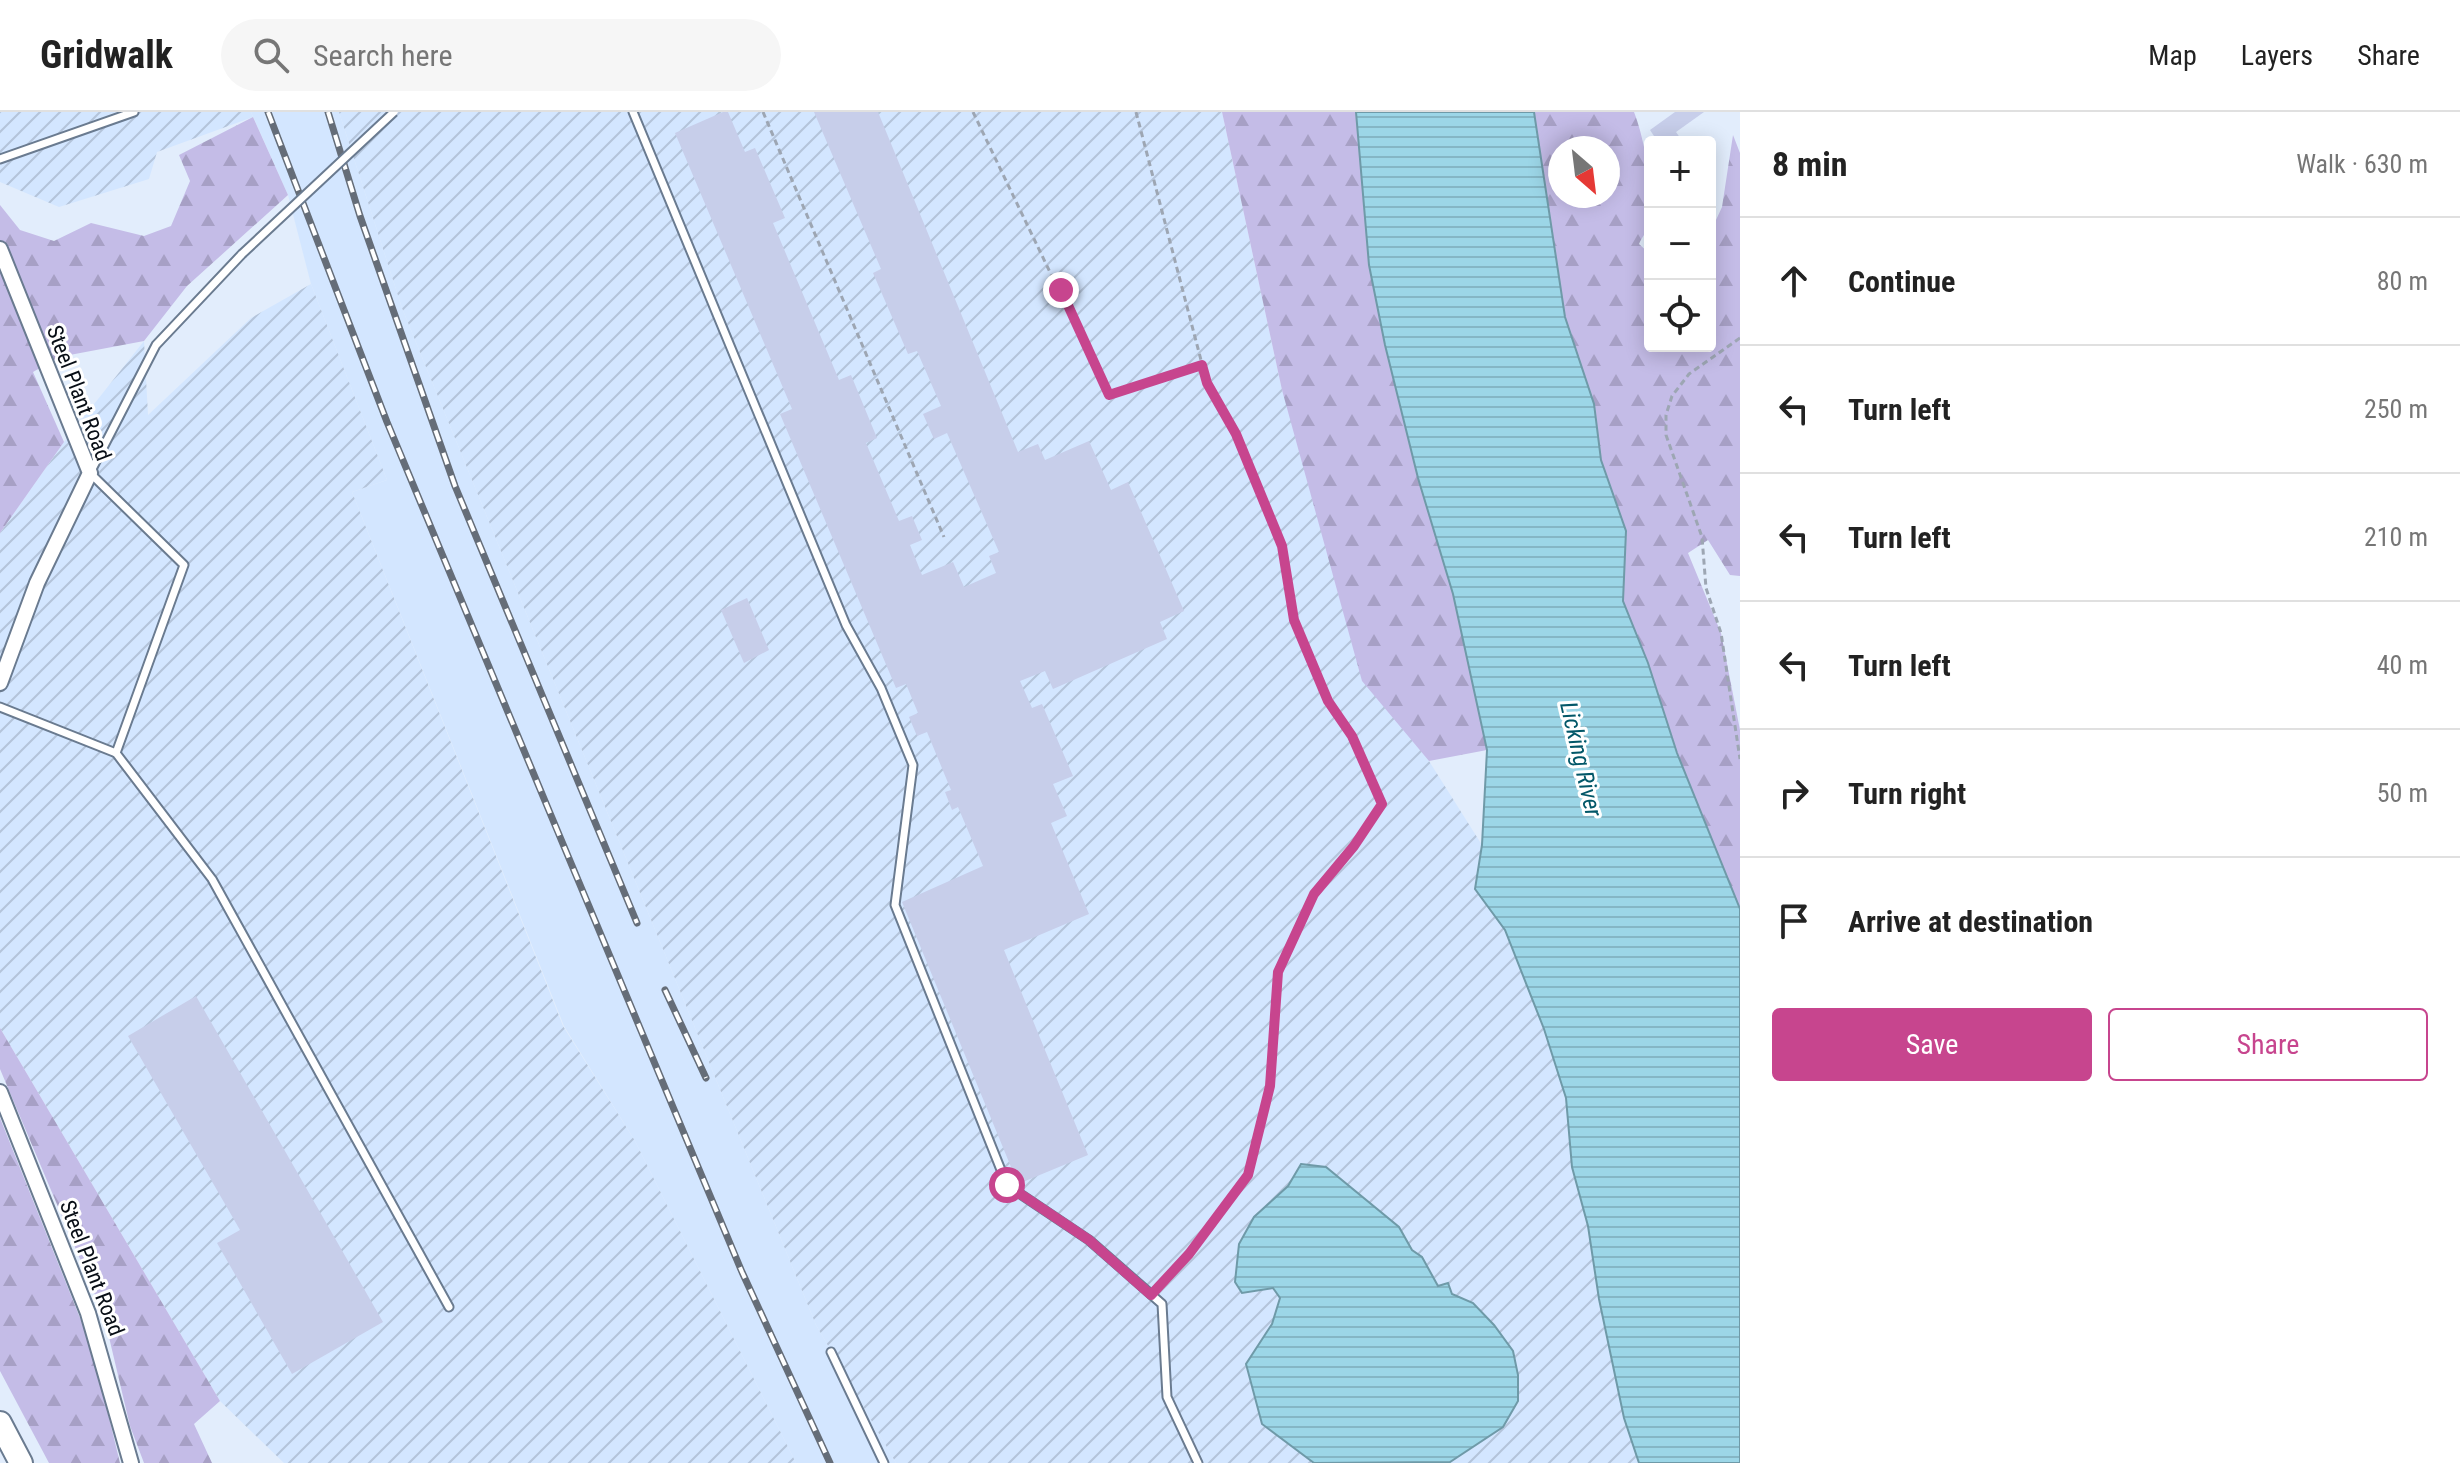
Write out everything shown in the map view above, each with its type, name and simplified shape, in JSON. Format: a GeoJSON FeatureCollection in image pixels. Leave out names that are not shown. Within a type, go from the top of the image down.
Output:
{"type":"FeatureCollection","features":[{"type":"Feature","properties":{"kind":"main road"},"geometry":{"type":"LineString","coordinates":[[0,1423],[21,1463]]}},
{"type":"Feature","properties":{"kind":"street","name":"Steel Plant Road"},"geometry":{"type":"LineString","coordinates":[[0,249],[90,473],[37,583],[0,683]]}},
{"type":"Feature","properties":{"kind":"street","name":"Steel Plant Road"},"geometry":{"type":"LineString","coordinates":[[0,1092],[91,1323],[131,1463]]}},
{"type":"Feature","properties":{"kind":"lane"},"geometry":{"type":"LineString","coordinates":[[0,159],[134,112]]}},
{"type":"Feature","properties":{"kind":"lane"},"geometry":{"type":"LineString","coordinates":[[116,753],[184,565],[90,473],[156,345],[242,254],[394,112]]}},
{"type":"Feature","properties":{"kind":"lane"},"geometry":{"type":"LineString","coordinates":[[633,112],[846,625],[881,688],[913,765],[895,905],[1007,1185],[1089,1240],[1162,1304],[1167,1397],[1198,1463]]}},
{"type":"Feature","properties":{"kind":"lane"},"geometry":{"type":"LineString","coordinates":[[0,707],[116,753],[212,879],[449,1307]]}},
{"type":"Feature","properties":{"kind":"lane"},"geometry":{"type":"LineString","coordinates":[[831,1352],[884,1463]]}},
{"type":"Feature","properties":{"kind":"path"},"geometry":{"type":"LineString","coordinates":[[763,112],[944,537]]}},
{"type":"Feature","properties":{"kind":"path"},"geometry":{"type":"LineString","coordinates":[[973,112],[1109,395],[1202,365]]}},
{"type":"Feature","properties":{"kind":"path"},"geometry":{"type":"LineString","coordinates":[[1136,112],[1207,383],[1236,434],[1282,546],[1294,620],[1328,701],[1352,736],[1382,804],[1354,846],[1314,894],[1278,972],[1270,1086],[1248,1175],[1189,1254],[1151,1295]]}},
{"type":"Feature","properties":{"kind":"path"},"geometry":{"type":"LineString","coordinates":[[1740,338],[1689,374],[1672,396],[1666,415],[1666,435],[1702,537],[1706,588],[1721,633],[1740,759]]}},
{"type":"Feature","properties":{"kind":"shaded area"},"geometry":{"type":"Polygon","coordinates":[[[0,112],[251,112],[253,117],[157,152],[149,179],[59,207],[0,182],[0,112]]]}},
{"type":"Feature","properties":{"kind":"shaded area"},"geometry":{"type":"Polygon","coordinates":[[[251,112],[339,112],[402,308],[816,1325],[896,1463],[796,1463],[635,1141],[564,1026],[352,492],[387,480],[311,284],[288,195],[251,112]]]}},
{"type":"Feature","properties":{"kind":"shaded area"},"geometry":{"type":"Polygon","coordinates":[[[339,112],[1222,112],[1282,390],[1429,761],[1482,845],[1475,889],[1505,930],[1544,1029],[1566,1098],[1572,1167],[1588,1226],[1599,1299],[1624,1418],[1639,1463],[896,1463],[816,1325],[402,308],[339,112]]]}},
{"type":"Feature","properties":{"kind":"shaded area"},"geometry":{"type":"Polygon","coordinates":[[[311,284],[387,480],[352,492],[563,1026],[635,1141],[796,1463],[284,1463],[220,1401],[0,1028],[0,533],[64,442],[144,341],[148,415],[251,318],[311,284]]]}},
{"type":"Feature","properties":{"kind":"green space"},"geometry":{"type":"Polygon","coordinates":[[[1222,112],[1356,112],[1369,265],[1418,478],[1453,594],[1487,750],[1429,761],[1362,681],[1282,390],[1222,112]]]}},
{"type":"Feature","properties":{"kind":"green space"},"geometry":{"type":"Polygon","coordinates":[[[1534,112],[1634,112],[1644,146],[1644,234],[1639,244],[1644,249],[1644,352],[1716,352],[1716,220],[1722,207],[1733,135],[1740,153],[1740,576],[1730,575],[1708,540],[1688,553],[1721,633],[1740,730],[1740,909],[1677,753],[1648,663],[1623,601],[1626,531],[1601,460],[1594,404],[1565,317],[1549,208],[1620,208],[1620,136],[1548,136],[1548,205],[1534,112]]]}},
{"type":"Feature","properties":{"kind":"green space"},"geometry":{"type":"Polygon","coordinates":[[[253,117],[288,195],[187,286],[144,341],[59,357],[33,372],[64,442],[0,533],[0,205],[20,230],[54,241],[91,223],[144,236],[171,226],[190,181],[179,155],[253,117]]]}},
{"type":"Feature","properties":{"kind":"green space"},"geometry":{"type":"Polygon","coordinates":[[[0,1028],[220,1401],[194,1424],[212,1463],[144,1463],[130,1426],[104,1316],[0,1069],[0,1028]]]}},
{"type":"Feature","properties":{"kind":"green space"},"geometry":{"type":"Polygon","coordinates":[[[0,1118],[92,1348],[120,1463],[49,1463],[0,1371],[0,1118]]]}},
{"type":"Feature","properties":{"kind":"water","name":"Licking River"},"geometry":{"type":"Polygon","coordinates":[[[1356,112],[1534,112],[1565,317],[1594,404],[1601,460],[1626,531],[1623,601],[1648,663],[1677,753],[1740,909],[1740,1463],[1639,1463],[1624,1418],[1599,1299],[1588,1226],[1572,1167],[1566,1098],[1544,1029],[1505,930],[1475,889],[1482,845],[1487,750],[1453,594],[1418,478],[1369,265],[1356,112]]]}},
{"type":"Feature","properties":{"kind":"water"},"geometry":{"type":"Polygon","coordinates":[[[1301,1164],[1326,1167],[1399,1227],[1412,1250],[1422,1257],[1438,1286],[1448,1283],[1452,1294],[1473,1303],[1513,1351],[1518,1375],[1518,1401],[1503,1427],[1450,1462],[1314,1463],[1262,1424],[1246,1364],[1272,1324],[1280,1298],[1273,1288],[1242,1293],[1235,1282],[1239,1244],[1254,1217],[1288,1186],[1301,1164]]]}},
{"type":"Feature","properties":{"kind":"building"},"geometry":{"type":"Polygon","coordinates":[[[728,112],[745,152],[755,148],[785,218],[773,223],[839,380],[851,375],[877,438],[866,443],[899,521],[912,516],[922,540],[910,545],[922,575],[953,562],[964,587],[996,573],[989,556],[999,552],[947,433],[934,439],[923,414],[941,406],[917,351],[908,354],[873,273],[881,269],[814,112],[878,112],[1018,452],[1038,444],[1045,460],[1089,441],[1111,490],[1128,482],[1184,611],[1160,622],[1167,639],[1053,689],[1045,671],[1020,681],[1032,708],[1042,704],[1073,776],[1053,784],[1067,816],[1051,823],[1089,914],[1004,950],[1088,1155],[1018,1184],[902,902],[983,866],[958,807],[952,810],[945,792],[951,790],[927,732],[917,736],[909,717],[918,713],[906,684],[896,688],[780,414],[792,409],[675,133],[728,112]]]}},
{"type":"Feature","properties":{"kind":"building"},"geometry":{"type":"Polygon","coordinates":[[[1675,112],[1704,112],[1676,132],[1679,136],[1654,136],[1650,130],[1675,112]]]}},
{"type":"Feature","properties":{"kind":"building"},"geometry":{"type":"Polygon","coordinates":[[[747,598],[769,650],[744,663],[721,610],[747,598]]]}},
{"type":"Feature","properties":{"kind":"building"},"geometry":{"type":"Polygon","coordinates":[[[196,996],[383,1322],[292,1374],[217,1243],[240,1230],[128,1036],[196,996]]]}},
{"type":"Feature","properties":{"kind":"railway"},"geometry":{"type":"LineString","coordinates":[[268,112],[387,422],[742,1272],[830,1463]]}},
{"type":"Feature","properties":{"kind":"railway"},"geometry":{"type":"LineString","coordinates":[[328,112],[360,216],[455,486],[637,923]]}},
{"type":"Feature","properties":{"kind":"railway"},"geometry":{"type":"LineString","coordinates":[[665,990],[706,1078]]}},
{"type":"Feature","properties":{"kind":"route"},"geometry":{"type":"LineString","coordinates":[[1007,1185],[1089,1240],[1151,1295],[1189,1254],[1248,1175],[1270,1086],[1278,972],[1314,894],[1354,846],[1382,804],[1352,736],[1328,701],[1294,620],[1282,546],[1236,434],[1207,383],[1202,365],[1109,395],[1061,290]]}}]}
